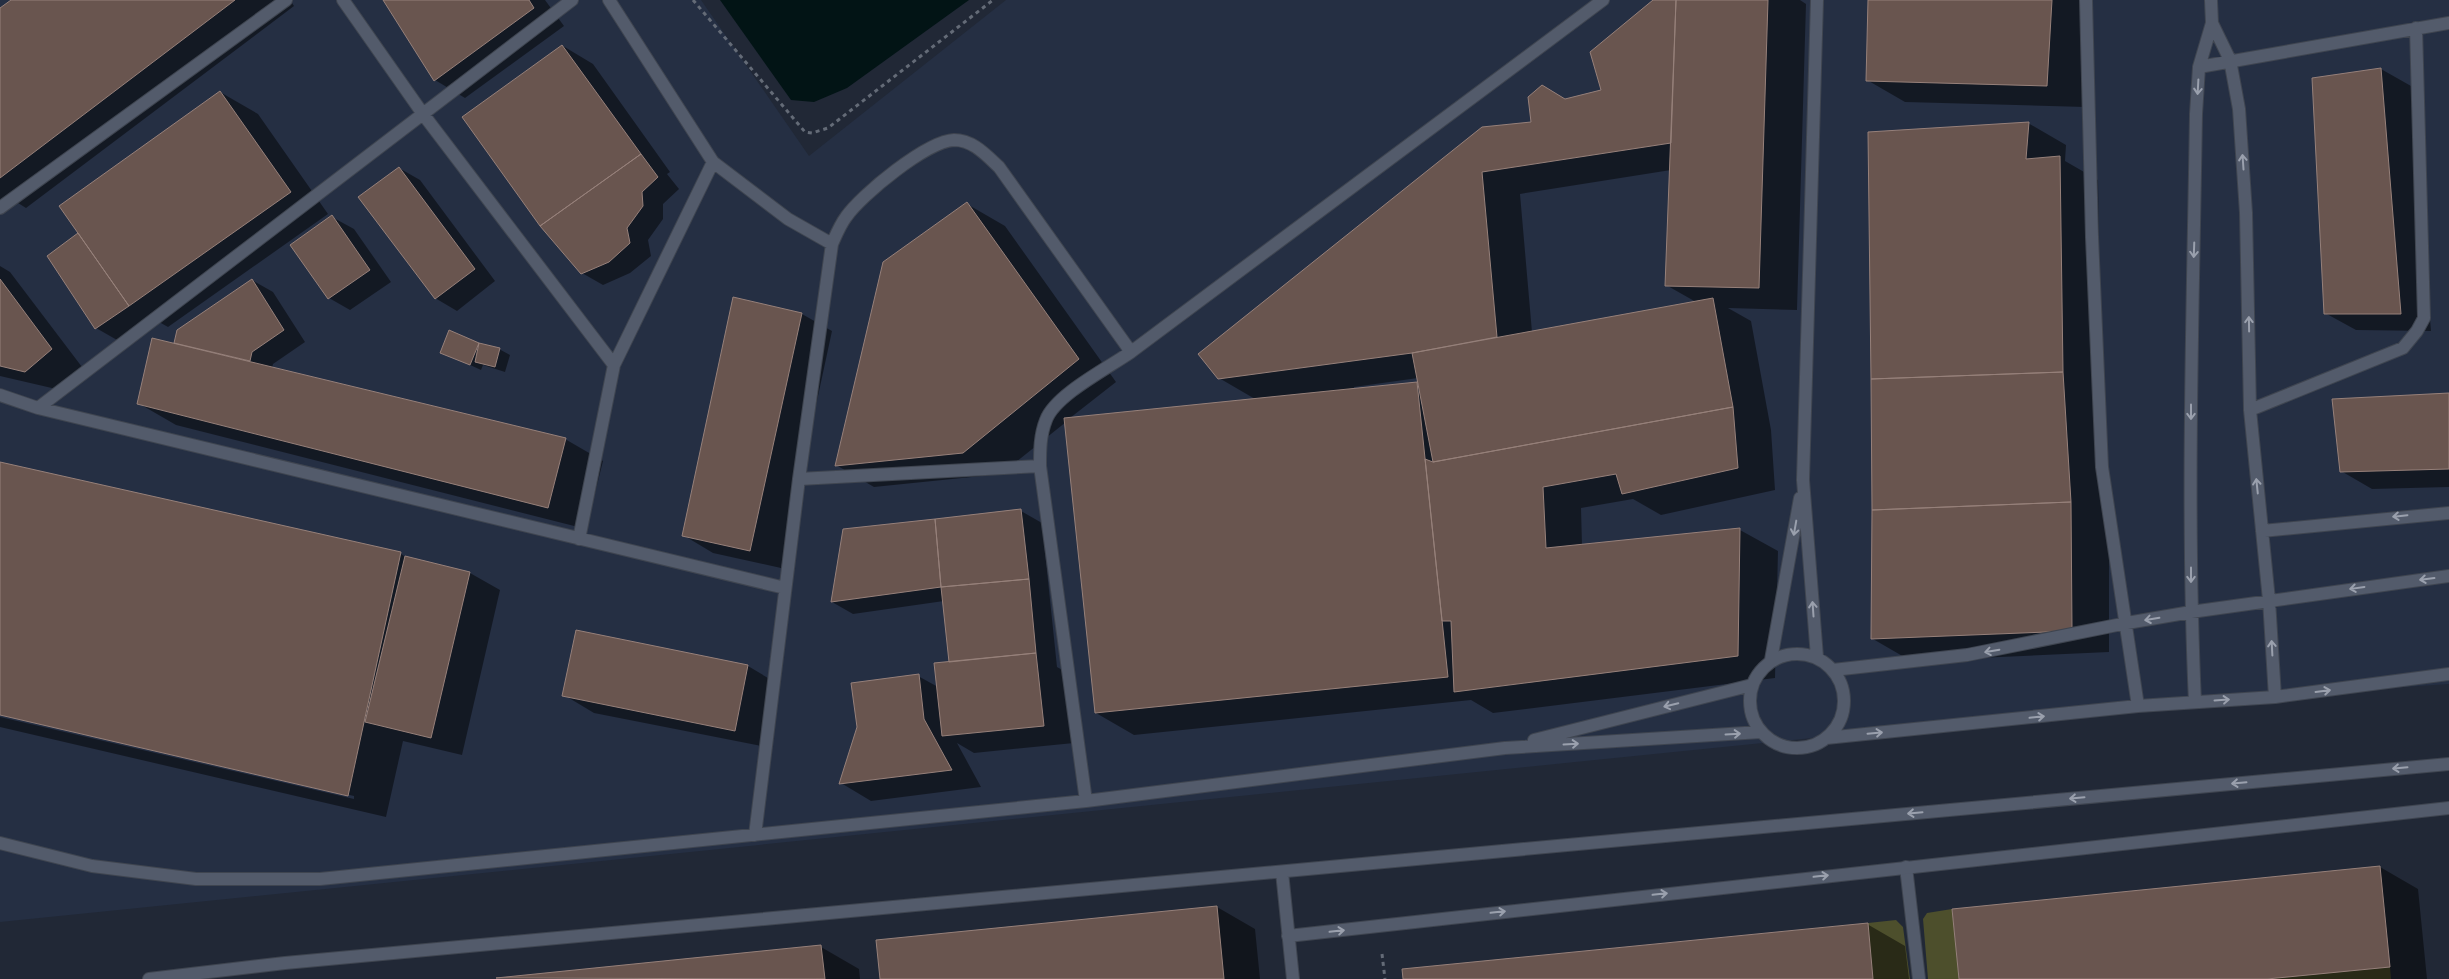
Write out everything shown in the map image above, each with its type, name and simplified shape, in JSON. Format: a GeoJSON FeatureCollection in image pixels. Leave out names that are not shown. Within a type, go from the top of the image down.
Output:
{"type":"FeatureCollection","features":[{"type":"Feature","properties":{"kind":"street"},"geometry":{"type":"LineString","coordinates":[[0,208],[286,0]]}},
{"type":"Feature","properties":{"kind":"street"},"geometry":{"type":"LineString","coordinates":[[343,0],[424,114],[614,365]]}},
{"type":"Feature","properties":{"kind":"street"},"geometry":{"type":"LineString","coordinates":[[38,408],[572,0]]}},
{"type":"Feature","properties":{"kind":"street"},"geometry":{"type":"LineString","coordinates":[[609,0],[713,162],[788,219],[832,244]]}},
{"type":"Feature","properties":{"kind":"street"},"geometry":{"type":"LineString","coordinates":[[1086,800],[1040,466],[1040,442],[1046,418],[1062,399],[1131,352],[1602,0]]}},
{"type":"Feature","properties":{"kind":"street"},"geometry":{"type":"LineString","coordinates":[[1817,0],[1803,480],[1817,658]]}},
{"type":"Feature","properties":{"kind":"street"},"geometry":{"type":"LineString","coordinates":[[2086,0],[2092,237],[2102,467],[2138,706]]}},
{"type":"Feature","properties":{"kind":"street"},"geometry":{"type":"LineString","coordinates":[[2195,702],[2191,612],[2192,323],[2199,67],[2212,23],[2211,0]]}},
{"type":"Feature","properties":{"kind":"street"},"geometry":{"type":"LineString","coordinates":[[2212,23],[2230,60],[2239,109],[2246,213],[2250,410],[2269,600],[2275,697]]}},
{"type":"Feature","properties":{"kind":"street"},"geometry":{"type":"LineString","coordinates":[[2199,67],[2230,60],[2449,23]]}},
{"type":"Feature","properties":{"kind":"street"},"geometry":{"type":"LineString","coordinates":[[2250,410],[2403,348],[2418,331],[2424,318],[2416,28]]}},
{"type":"Feature","properties":{"kind":"street"},"geometry":{"type":"LineString","coordinates":[[755,835],[799,479],[832,244],[846,217],[864,196],[903,165],[932,147],[954,140],[976,146],[999,167],[1131,352]]}},
{"type":"Feature","properties":{"kind":"street"},"geometry":{"type":"LineString","coordinates":[[579,539],[614,365],[713,162]]}},
{"type":"Feature","properties":{"kind":"street"},"geometry":{"type":"LineString","coordinates":[[0,395],[38,408],[785,588]]}},
{"type":"Feature","properties":{"kind":"street"},"geometry":{"type":"LineString","coordinates":[[799,479],[1040,466]]}},
{"type":"Feature","properties":{"kind":"street"},"geometry":{"type":"LineString","coordinates":[[1771,660],[1803,480]]}},
{"type":"Feature","properties":{"kind":"street"},"geometry":{"type":"LineString","coordinates":[[2262,531],[2449,513]]}},
{"type":"Feature","properties":{"kind":"street"},"geometry":{"type":"LineString","coordinates":[[1833,670],[1966,655],[2191,612],[2449,576]]}},
{"type":"Feature","properties":{"kind":"street"},"geometry":{"type":"LineString","coordinates":[[1794,652],[1817,658],[1833,670],[1842,686],[1844,706],[1839,724],[1826,738],[1811,746],[1793,748],[1775,743],[1761,732],[1752,718],[1749,701],[1752,684],[1759,670],[1771,660],[1794,652]]}},
{"type":"Feature","properties":{"kind":"street"},"geometry":{"type":"LineString","coordinates":[[1826,738],[2138,706],[2275,697],[2449,674]]}},
{"type":"Feature","properties":{"kind":"street"},"geometry":{"type":"LineString","coordinates":[[1505,748],[1752,684]]}},
{"type":"Feature","properties":{"kind":"street"},"geometry":{"type":"LineString","coordinates":[[0,843],[92,866],[196,879],[320,879],[1086,800],[1505,748],[1761,732]]}},
{"type":"Feature","properties":{"kind":"street"},"geometry":{"type":"LineString","coordinates":[[149,979],[286,963],[2449,764]]}},
{"type":"Feature","properties":{"kind":"street"},"geometry":{"type":"LineString","coordinates":[[1288,936],[2449,808]]}},
{"type":"Feature","properties":{"kind":"street"},"geometry":{"type":"LineString","coordinates":[[1906,867],[1919,979]]}},
{"type":"Feature","properties":{"kind":"street"},"geometry":{"type":"LineString","coordinates":[[1282,872],[1293,979]]}},
{"type":"Feature","properties":{"kind":"path"},"geometry":{"type":"LineString","coordinates":[[693,0],[805,132],[812,133],[828,128],[993,0]]}},
{"type":"Feature","properties":{"kind":"shaded area"},"geometry":{"type":"Polygon","coordinates":[[[0,0],[701,0],[809,156],[1006,0],[2449,0],[2449,684],[2146,704],[0,922],[0,0]]]}},
{"type":"Feature","properties":{"kind":"shaded area"},"geometry":{"type":"Polygon","coordinates":[[[720,0],[969,0],[847,88],[814,102],[791,100],[720,0]]]}},
{"type":"Feature","properties":{"kind":"green space"},"geometry":{"type":"Polygon","coordinates":[[[1952,909],[1959,979],[1928,979],[1923,919],[1927,913],[1952,909]]]}},
{"type":"Feature","properties":{"kind":"green space"},"geometry":{"type":"Polygon","coordinates":[[[1896,920],[1903,927],[1910,979],[1873,979],[1868,923],[1896,920]]]}},
{"type":"Feature","properties":{"kind":"green space"},"geometry":{"type":"Polygon","coordinates":[[[2390,967],[2391,979],[2267,979],[2390,967]]]}},
{"type":"Feature","properties":{"kind":"building"},"geometry":{"type":"Polygon","coordinates":[[[11,0],[235,0],[0,178],[0,8],[11,0]]]}},
{"type":"Feature","properties":{"kind":"building"},"geometry":{"type":"Polygon","coordinates":[[[383,0],[529,0],[534,8],[434,81],[383,0]]]}},
{"type":"Feature","properties":{"kind":"building"},"geometry":{"type":"Polygon","coordinates":[[[1653,0],[1676,0],[1671,143],[1482,172],[1497,337],[1412,353],[1218,379],[1198,354],[1482,127],[1531,122],[1528,97],[1542,85],[1565,99],[1601,90],[1590,52],[1653,0]]]}},
{"type":"Feature","properties":{"kind":"building"},"geometry":{"type":"Polygon","coordinates":[[[1676,0],[1768,0],[1759,288],[1665,286],[1676,0]]]}},
{"type":"Feature","properties":{"kind":"building"},"geometry":{"type":"Polygon","coordinates":[[[1868,0],[2052,0],[2047,86],[1866,81],[1868,0]]]}},
{"type":"Feature","properties":{"kind":"building"},"geometry":{"type":"Polygon","coordinates":[[[562,45],[641,154],[540,226],[462,117],[562,45]]]}},
{"type":"Feature","properties":{"kind":"building"},"geometry":{"type":"Polygon","coordinates":[[[2381,68],[2401,314],[2324,314],[2312,78],[2381,68]]]}},
{"type":"Feature","properties":{"kind":"building"},"geometry":{"type":"Polygon","coordinates":[[[220,91],[291,192],[129,306],[59,206],[220,91]]]}},
{"type":"Feature","properties":{"kind":"building"},"geometry":{"type":"Polygon","coordinates":[[[2029,122],[2026,159],[2060,156],[2063,372],[1871,379],[1868,132],[2029,122]]]}},
{"type":"Feature","properties":{"kind":"building"},"geometry":{"type":"Polygon","coordinates":[[[641,154],[658,177],[642,192],[643,206],[627,228],[630,243],[609,262],[581,274],[540,226],[641,154]]]}},
{"type":"Feature","properties":{"kind":"building"},"geometry":{"type":"Polygon","coordinates":[[[399,167],[475,269],[435,299],[358,197],[399,167]]]}},
{"type":"Feature","properties":{"kind":"building"},"geometry":{"type":"Polygon","coordinates":[[[967,202],[1079,359],[963,453],[835,466],[883,262],[967,202]]]}},
{"type":"Feature","properties":{"kind":"building"},"geometry":{"type":"Polygon","coordinates":[[[332,215],[370,270],[328,299],[290,245],[332,215]]]}},
{"type":"Feature","properties":{"kind":"building"},"geometry":{"type":"Polygon","coordinates":[[[78,233],[129,306],[95,329],[47,256],[78,233]]]}},
{"type":"Feature","properties":{"kind":"building"},"geometry":{"type":"Polygon","coordinates":[[[0,279],[52,349],[25,372],[0,366],[0,279]]]}},
{"type":"Feature","properties":{"kind":"building"},"geometry":{"type":"Polygon","coordinates":[[[252,279],[284,330],[252,352],[250,361],[174,343],[177,330],[252,279]]]}},
{"type":"Feature","properties":{"kind":"building"},"geometry":{"type":"Polygon","coordinates":[[[733,297],[802,313],[750,551],[682,536],[733,297]]]}},
{"type":"Feature","properties":{"kind":"building"},"geometry":{"type":"Polygon","coordinates":[[[1713,298],[1733,407],[1433,462],[1412,353],[1713,298]]]}},
{"type":"Feature","properties":{"kind":"building"},"geometry":{"type":"Polygon","coordinates":[[[449,330],[479,343],[470,365],[440,353],[449,330]]]}},
{"type":"Feature","properties":{"kind":"building"},"geometry":{"type":"Polygon","coordinates":[[[152,338],[566,438],[548,508],[137,404],[152,338]]]}},
{"type":"Feature","properties":{"kind":"building"},"geometry":{"type":"Polygon","coordinates":[[[479,343],[500,348],[495,367],[475,362],[479,343]]]}},
{"type":"Feature","properties":{"kind":"building"},"geometry":{"type":"Polygon","coordinates":[[[2063,372],[2071,502],[1872,510],[1871,379],[2063,372]]]}},
{"type":"Feature","properties":{"kind":"building"},"geometry":{"type":"Polygon","coordinates":[[[1417,382],[1448,677],[1095,713],[1064,418],[1417,382]]]}},
{"type":"Feature","properties":{"kind":"building"},"geometry":{"type":"Polygon","coordinates":[[[2449,393],[2449,469],[2340,472],[2332,399],[2449,393]]]}},
{"type":"Feature","properties":{"kind":"building"},"geometry":{"type":"Polygon","coordinates":[[[1733,407],[1738,468],[1622,494],[1616,474],[1543,487],[1546,548],[1740,528],[1738,656],[1454,692],[1451,621],[1442,621],[1425,459],[1433,462],[1733,407]]]}},
{"type":"Feature","properties":{"kind":"building"},"geometry":{"type":"Polygon","coordinates":[[[0,462],[401,552],[348,796],[0,715],[0,462]]]}},
{"type":"Feature","properties":{"kind":"building"},"geometry":{"type":"Polygon","coordinates":[[[2071,502],[2072,631],[1871,639],[1872,510],[2071,502]]]}},
{"type":"Feature","properties":{"kind":"building"},"geometry":{"type":"Polygon","coordinates":[[[1021,509],[1029,579],[941,587],[935,519],[1021,509]]]}},
{"type":"Feature","properties":{"kind":"building"},"geometry":{"type":"Polygon","coordinates":[[[935,519],[941,587],[831,602],[843,529],[935,519]]]}},
{"type":"Feature","properties":{"kind":"building"},"geometry":{"type":"Polygon","coordinates":[[[405,556],[470,572],[431,738],[365,722],[405,556]]]}},
{"type":"Feature","properties":{"kind":"building"},"geometry":{"type":"Polygon","coordinates":[[[1029,579],[1036,653],[949,662],[941,587],[1029,579]]]}},
{"type":"Feature","properties":{"kind":"building"},"geometry":{"type":"Polygon","coordinates":[[[576,630],[748,665],[735,731],[562,696],[576,630]]]}},
{"type":"Feature","properties":{"kind":"building"},"geometry":{"type":"Polygon","coordinates":[[[1036,653],[1044,726],[942,736],[934,663],[1036,653]]]}},
{"type":"Feature","properties":{"kind":"building"},"geometry":{"type":"Polygon","coordinates":[[[919,674],[924,719],[952,770],[839,784],[857,727],[851,683],[919,674]]]}},
{"type":"Feature","properties":{"kind":"building"},"geometry":{"type":"Polygon","coordinates":[[[2380,866],[2390,967],[2267,979],[1959,979],[1952,909],[2380,866]]]}},
{"type":"Feature","properties":{"kind":"building"},"geometry":{"type":"Polygon","coordinates":[[[1217,906],[1224,979],[880,979],[876,940],[1217,906]]]}},
{"type":"Feature","properties":{"kind":"building"},"geometry":{"type":"Polygon","coordinates":[[[1868,923],[1873,979],[1403,979],[1402,969],[1868,923]]]}},
{"type":"Feature","properties":{"kind":"building"},"geometry":{"type":"Polygon","coordinates":[[[821,945],[825,979],[496,978],[821,945]]]}}]}
